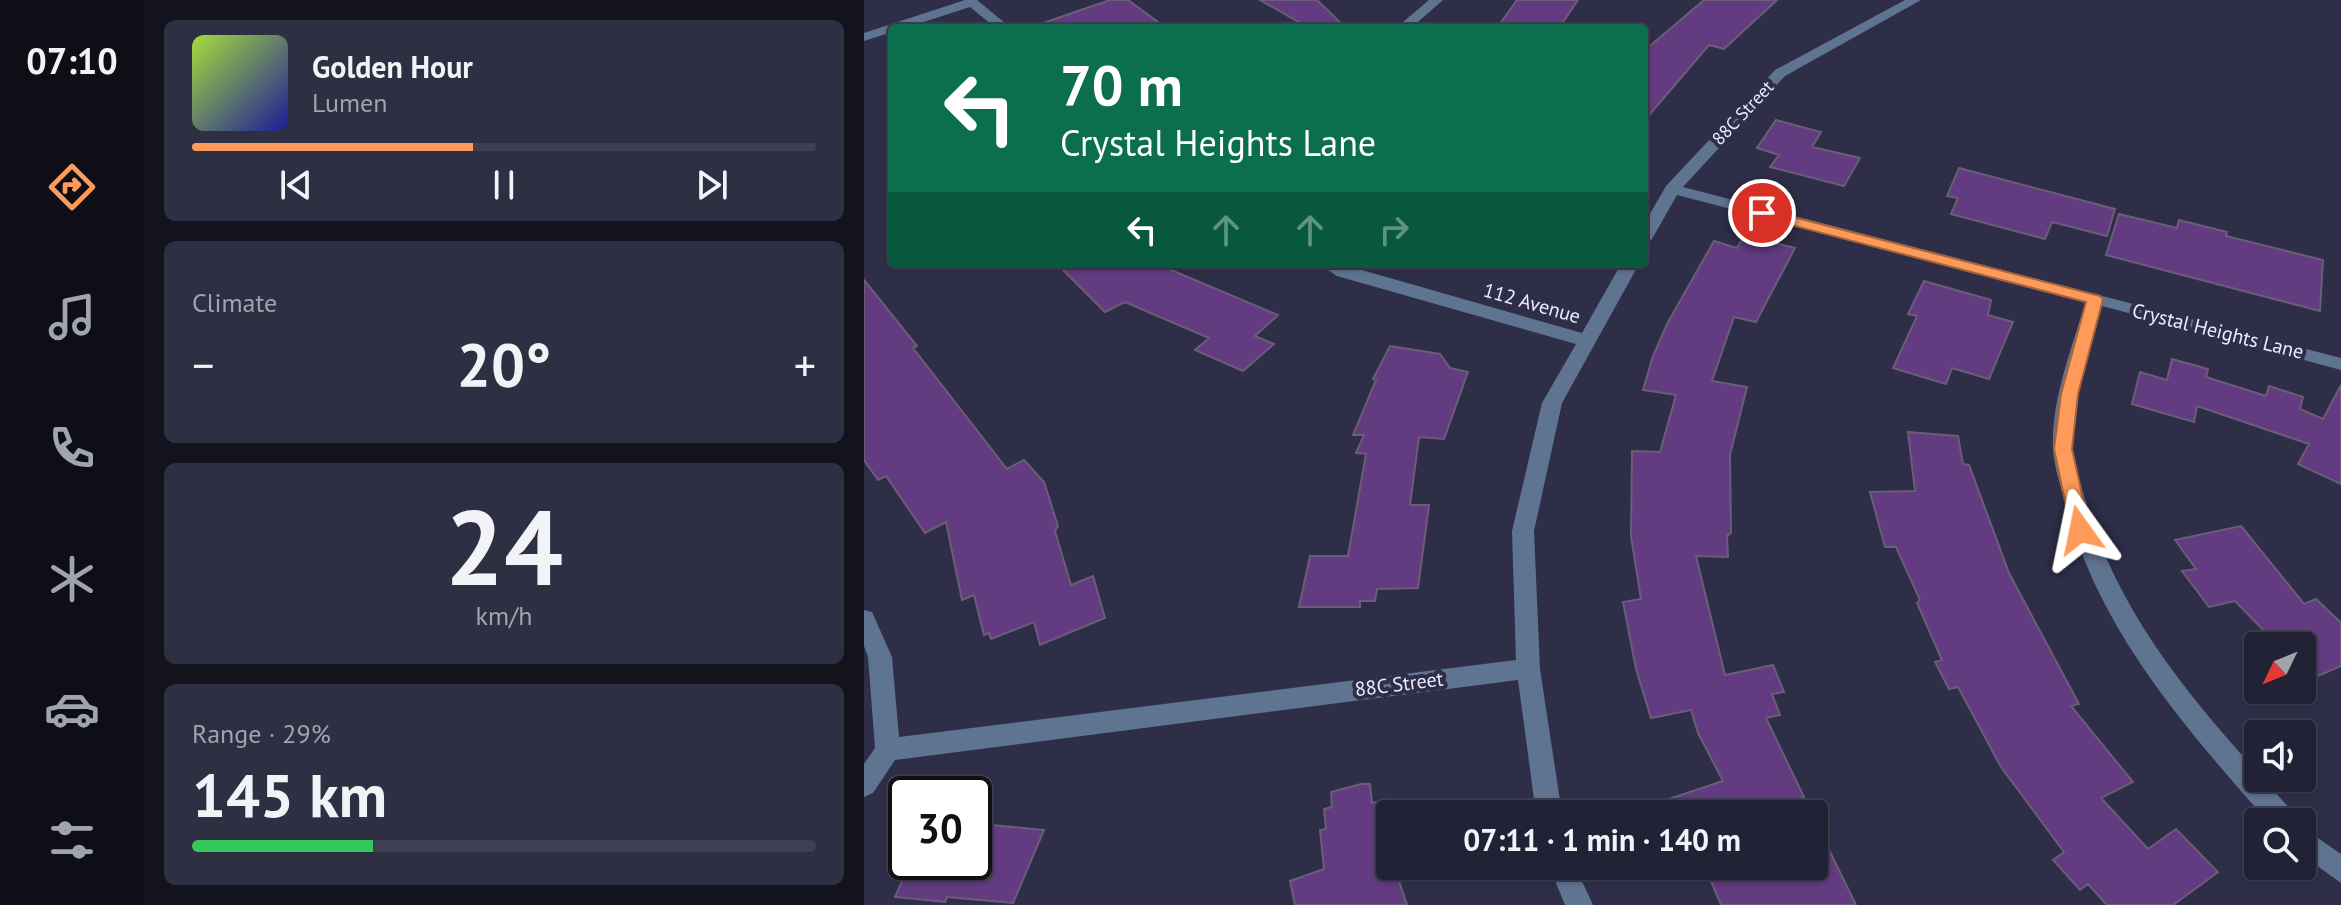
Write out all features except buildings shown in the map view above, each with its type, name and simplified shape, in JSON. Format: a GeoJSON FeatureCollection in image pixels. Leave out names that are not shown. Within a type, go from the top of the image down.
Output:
{"type":"FeatureCollection","features":[{"type":"Feature","properties":{"kind":"street"},"geometry":{"type":"LineString","coordinates":[[1408,24],[1437,0]]}},
{"type":"Feature","properties":{"kind":"street","name":"88C Street"},"geometry":{"type":"LineString","coordinates":[[1648,232],[1672,189],[1780,73],[1915,0]]}},
{"type":"Feature","properties":{"kind":"street"},"geometry":{"type":"LineString","coordinates":[[904,24],[972,2],[999,24]]}},
{"type":"Feature","properties":{"kind":"street"},"geometry":{"type":"LineString","coordinates":[[864,37],[888,29]]}},
{"type":"Feature","properties":{"kind":"street","name":"Crystal Heights Lane"},"geometry":{"type":"LineString","coordinates":[[1672,189],[2341,364]]}},
{"type":"Feature","properties":{"kind":"street","name":"112 Avenue"},"geometry":{"type":"LineString","coordinates":[[1336,268],[1587,341]]}},
{"type":"Feature","properties":{"kind":"street"},"geometry":{"type":"LineString","coordinates":[[1547,800],[1528,669],[1523,531],[1552,403],[1628,268]]}},
{"type":"Feature","properties":{"kind":"street"},"geometry":{"type":"LineString","coordinates":[[2095,299],[2070,394],[2063,449],[2080,530],[2118,610],[2195,721],[2273,808]]}},
{"type":"Feature","properties":{"kind":"street"},"geometry":{"type":"LineString","coordinates":[[864,619],[880,657],[888,750],[864,785]]}},
{"type":"Feature","properties":{"kind":"street","name":"88C Street"},"geometry":{"type":"LineString","coordinates":[[888,750],[1528,669]]}},
{"type":"Feature","properties":{"kind":"street"},"geometry":{"type":"LineString","coordinates":[[2316,850],[2341,870]]}},
{"type":"Feature","properties":{"kind":"street"},"geometry":{"type":"LineString","coordinates":[[1568,880],[1579,905]]}},
{"type":"Feature","properties":{"kind":"route"},"geometry":{"type":"LineString","coordinates":[[1762,213],[2095,299],[2070,394],[2063,449],[2080,530]]}}]}
